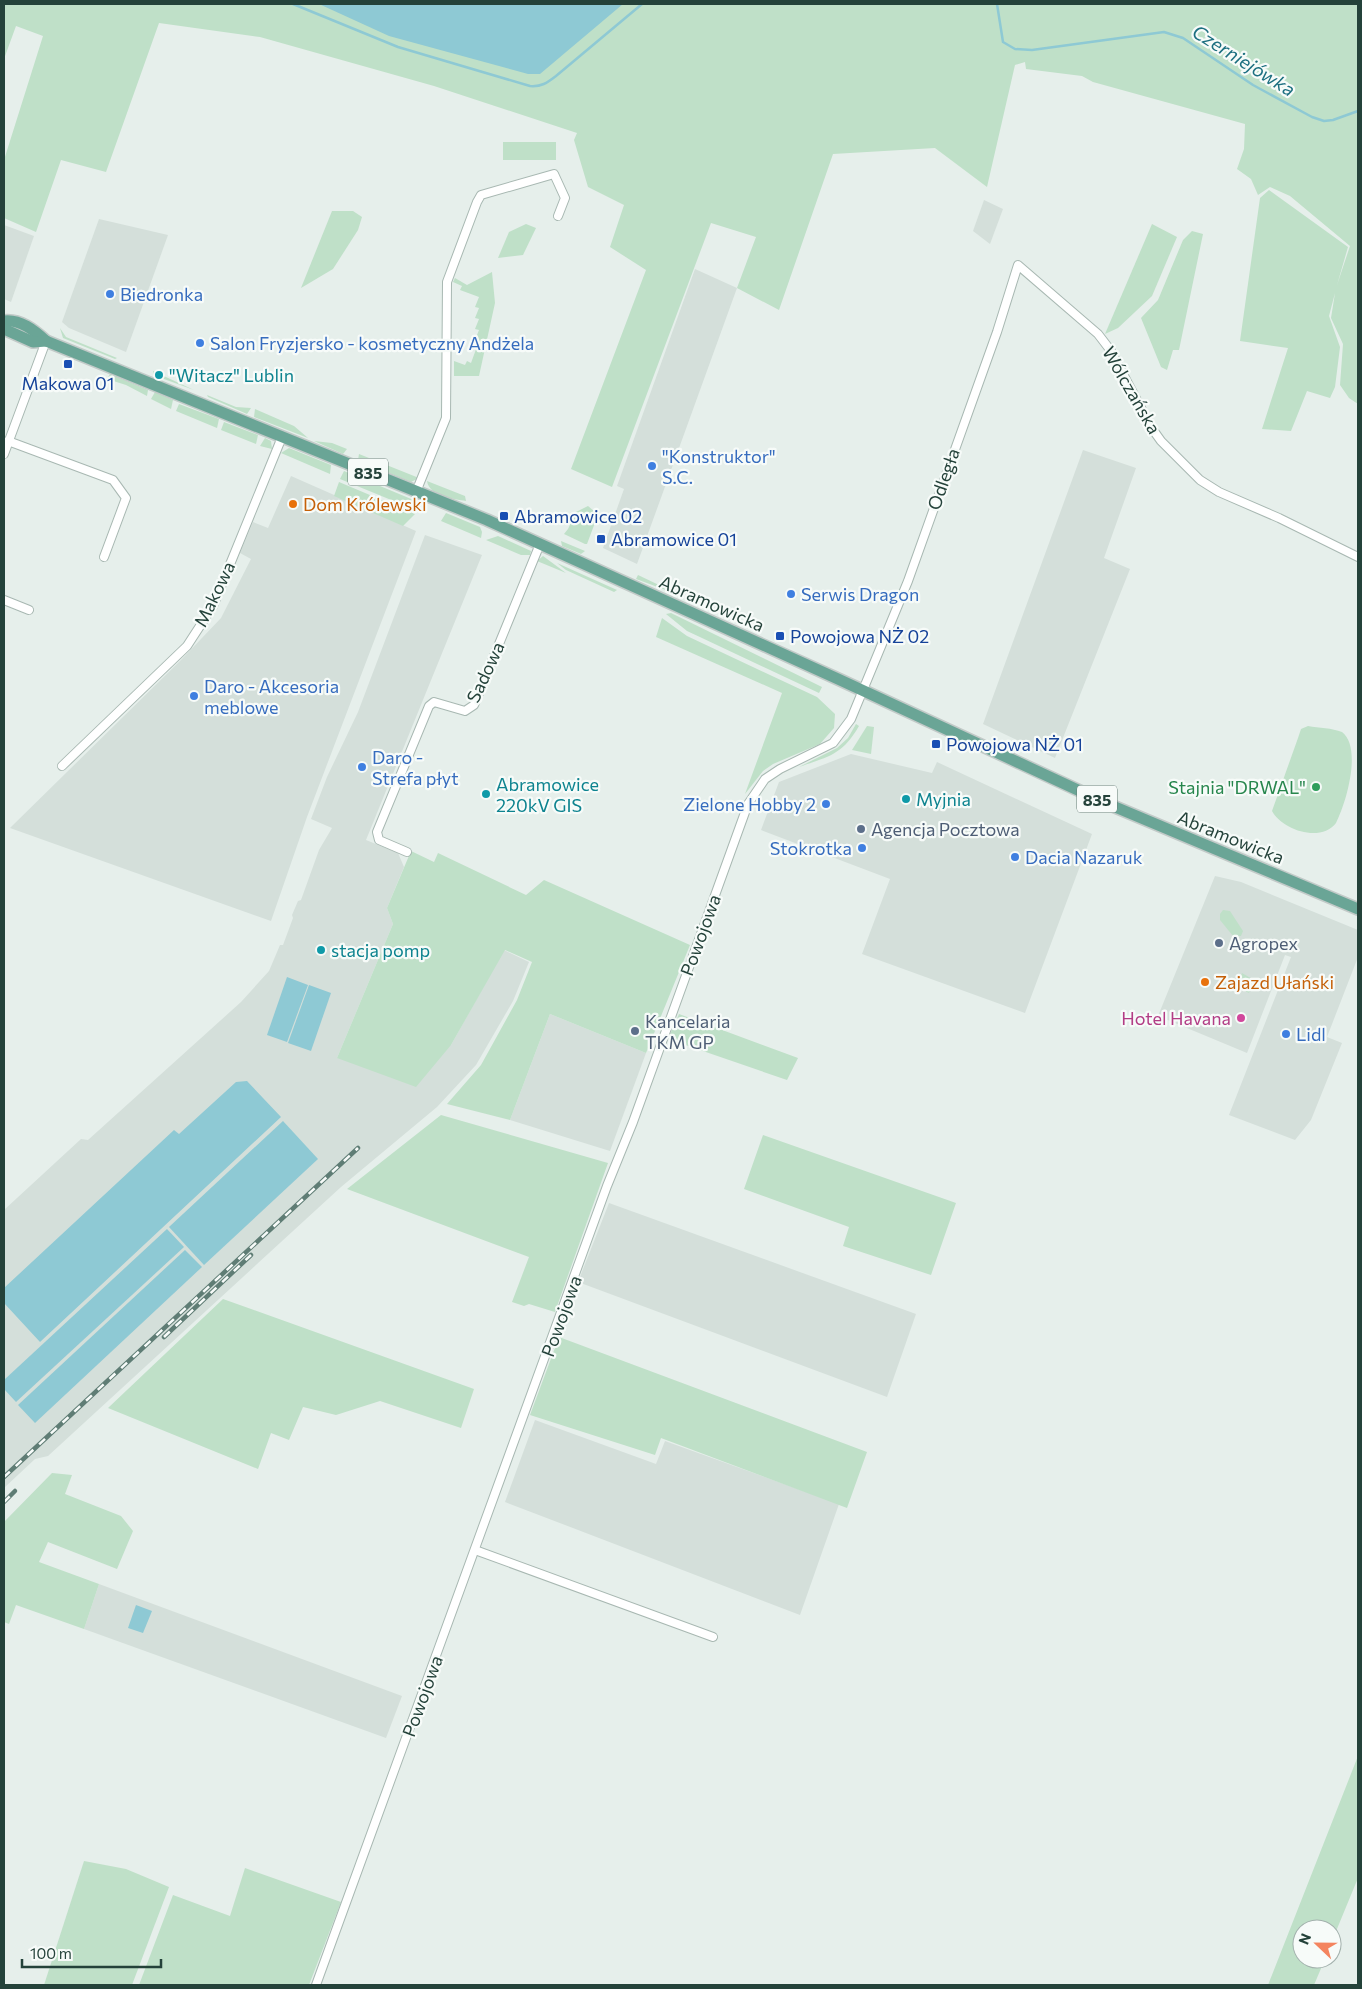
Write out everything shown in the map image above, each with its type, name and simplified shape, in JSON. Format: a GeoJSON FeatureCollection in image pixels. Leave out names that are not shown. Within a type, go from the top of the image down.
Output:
{"type":"FeatureCollection","features":[{"type":"Feature","properties":{"kind":"main road","name":"Abramowicka"},"geometry":{"type":"LineString","coordinates":[[4,320],[11,320],[32,328],[46,340],[540,544],[1115,807],[1358,909]]}},
{"type":"Feature","properties":{"kind":"main road","name":"Abramowicka"},"geometry":{"type":"LineString","coordinates":[[4,329],[33,342],[46,340]]}},
{"type":"Feature","properties":{"kind":"street"},"geometry":{"type":"LineString","coordinates":[[416,492],[443,427],[447,409],[447,282],[481,195],[554,174],[565,198],[558,216]]}},
{"type":"Feature","properties":{"kind":"street","name":"Wólczańska"},"geometry":{"type":"LineString","coordinates":[[1018,266],[1098,334],[1111,351],[1151,427],[1161,441],[1200,480],[1219,492],[1279,518],[1358,557]]}},
{"type":"Feature","properties":{"kind":"street","name":"Odległa"},"geometry":{"type":"LineString","coordinates":[[864,691],[908,581],[997,332],[1018,266]]}},
{"type":"Feature","properties":{"kind":"street"},"geometry":{"type":"LineString","coordinates":[[4,454],[46,340]]}},
{"type":"Feature","properties":{"kind":"street","name":"Makowa"},"geometry":{"type":"LineString","coordinates":[[62,766],[187,646],[213,606],[282,437]]}},
{"type":"Feature","properties":{"kind":"street"},"geometry":{"type":"LineString","coordinates":[[8,441],[113,480],[126,498],[104,557]]}},
{"type":"Feature","properties":{"kind":"street","name":"Sadowa"},"geometry":{"type":"LineString","coordinates":[[407,852],[379,840],[377,832],[428,706],[434,702],[465,711],[474,705],[540,544]]}},
{"type":"Feature","properties":{"kind":"street"},"geometry":{"type":"LineString","coordinates":[[4,600],[29,610]]}},
{"type":"Feature","properties":{"kind":"street","name":"Powojowa"},"geometry":{"type":"LineString","coordinates":[[316,1985],[750,800],[758,787],[770,775],[833,743],[847,726],[864,691]]}},
{"type":"Feature","properties":{"kind":"street"},"geometry":{"type":"LineString","coordinates":[[475,1550],[713,1637]]}},
{"type":"Feature","properties":{"kind":"shaded area"},"geometry":{"type":"Polygon","coordinates":[[[984,200],[1003,209],[990,244],[973,231],[984,200]]]}},
{"type":"Feature","properties":{"kind":"shaded area"},"geometry":{"type":"Polygon","coordinates":[[[99,219],[168,235],[126,352],[69,328],[62,322],[99,219]]]}},
{"type":"Feature","properties":{"kind":"shaded area"},"geometry":{"type":"Polygon","coordinates":[[[4,225],[34,236],[11,302],[4,299],[4,225]]]}},
{"type":"Feature","properties":{"kind":"shaded area"},"geometry":{"type":"Polygon","coordinates":[[[695,269],[737,288],[637,564],[603,548],[624,489],[617,486],[695,269]]]}},
{"type":"Feature","properties":{"kind":"shaded area"},"geometry":{"type":"Polygon","coordinates":[[[1083,450],[1136,468],[1104,558],[1130,569],[1055,758],[983,724],[1083,450]]]}},
{"type":"Feature","properties":{"kind":"shaded area"},"geometry":{"type":"Polygon","coordinates":[[[291,476],[416,531],[307,817],[271,921],[10,828],[181,660],[221,618],[251,559],[240,553],[253,522],[268,528],[291,476]]]}},
{"type":"Feature","properties":{"kind":"shaded area"},"geometry":{"type":"Polygon","coordinates":[[[425,535],[482,555],[366,840],[398,853],[404,867],[387,908],[393,924],[337,1058],[451,1045],[504,950],[529,962],[513,1001],[476,1065],[437,1107],[341,1187],[48,1456],[35,1459],[4,1488],[4,1210],[81,1139],[88,1140],[241,1002],[269,971],[280,945],[283,945],[293,918],[292,915],[298,901],[301,900],[319,850],[332,828],[311,819],[327,777],[358,712],[425,535]]]}},
{"type":"Feature","properties":{"kind":"shaded area"},"geometry":{"type":"Polygon","coordinates":[[[851,754],[932,773],[937,762],[1092,834],[1025,1013],[862,954],[890,879],[761,830],[779,782],[851,754]]]}},
{"type":"Feature","properties":{"kind":"shaded area"},"geometry":{"type":"Polygon","coordinates":[[[1215,876],[1241,882],[1358,930],[1358,957],[1327,1037],[1342,1043],[1311,1120],[1295,1140],[1229,1115],[1291,957],[1285,955],[1247,1053],[1158,1016],[1215,876]]]}},
{"type":"Feature","properties":{"kind":"shaded area"},"geometry":{"type":"Polygon","coordinates":[[[550,1014],[646,1053],[610,1151],[510,1120],[550,1014]]]}},
{"type":"Feature","properties":{"kind":"shaded area"},"geometry":{"type":"Polygon","coordinates":[[[609,1203],[916,1314],[887,1397],[578,1282],[609,1203]]]}},
{"type":"Feature","properties":{"kind":"shaded area"},"geometry":{"type":"Polygon","coordinates":[[[535,1420],[656,1464],[665,1441],[839,1504],[800,1615],[505,1502],[535,1420]]]}},
{"type":"Feature","properties":{"kind":"shaded area"},"geometry":{"type":"Polygon","coordinates":[[[99,1584],[402,1696],[386,1738],[84,1629],[99,1584]]]}},
{"type":"Feature","properties":{"kind":"green space"},"geometry":{"type":"Polygon","coordinates":[[[4,4],[1358,4],[1358,404],[1349,398],[1340,385],[1343,344],[1331,318],[1335,293],[1329,316],[1340,347],[1335,387],[1330,398],[1307,391],[1291,431],[1262,429],[1288,348],[1240,341],[1260,198],[1269,190],[1348,247],[1337,285],[1350,246],[1290,196],[1270,187],[1258,195],[1251,179],[1237,169],[1244,149],[1245,124],[1093,82],[1082,76],[1026,69],[1025,62],[1015,65],[987,187],[935,148],[833,154],[779,310],[737,288],[756,237],[711,223],[612,487],[571,469],[646,270],[610,247],[624,205],[588,187],[574,140],[577,133],[434,86],[260,37],[159,23],[106,172],[61,160],[36,232],[4,218],[4,160],[43,36],[16,26],[4,59],[4,4]]]}},
{"type":"Feature","properties":{"kind":"green space"},"geometry":{"type":"Polygon","coordinates":[[[503,142],[556,142],[556,160],[503,160],[503,142]]]}},
{"type":"Feature","properties":{"kind":"green space"},"geometry":{"type":"Polygon","coordinates":[[[332,211],[353,211],[362,217],[358,230],[333,269],[301,288],[332,211]]]}},
{"type":"Feature","properties":{"kind":"green space"},"geometry":{"type":"Polygon","coordinates":[[[526,224],[536,228],[523,255],[498,258],[509,232],[526,224]]]}},
{"type":"Feature","properties":{"kind":"green space"},"geometry":{"type":"Polygon","coordinates":[[[1152,224],[1177,237],[1152,296],[1118,328],[1105,334],[1152,224]]]}},
{"type":"Feature","properties":{"kind":"green space"},"geometry":{"type":"Polygon","coordinates":[[[1192,231],[1203,234],[1179,350],[1173,350],[1167,370],[1161,367],[1141,318],[1158,300],[1183,240],[1192,231]]]}},
{"type":"Feature","properties":{"kind":"green space"},"geometry":{"type":"Polygon","coordinates":[[[492,272],[495,303],[479,376],[454,376],[454,361],[465,365],[467,361],[471,363],[479,341],[475,340],[479,330],[475,329],[479,319],[475,318],[479,308],[475,307],[479,297],[460,290],[462,286],[453,282],[455,278],[467,285],[492,272]]]}},
{"type":"Feature","properties":{"kind":"green space"},"geometry":{"type":"Polygon","coordinates":[[[60,328],[66,337],[117,358],[115,359],[63,338],[60,328]]]}},
{"type":"Feature","properties":{"kind":"green space"},"geometry":{"type":"Polygon","coordinates":[[[153,371],[194,390],[153,375],[153,371]]]}},
{"type":"Feature","properties":{"kind":"green space"},"geometry":{"type":"Polygon","coordinates":[[[110,374],[148,390],[147,396],[126,385],[107,379],[110,374]]]}},
{"type":"Feature","properties":{"kind":"green space"},"geometry":{"type":"Polygon","coordinates":[[[155,392],[173,400],[171,409],[151,399],[155,392]]]}},
{"type":"Feature","properties":{"kind":"green space"},"geometry":{"type":"Polygon","coordinates":[[[207,395],[236,407],[251,408],[247,414],[207,395]]]}},
{"type":"Feature","properties":{"kind":"green space"},"geometry":{"type":"Polygon","coordinates":[[[179,404],[219,419],[217,428],[176,411],[179,404]]]}},
{"type":"Feature","properties":{"kind":"green space"},"geometry":{"type":"Polygon","coordinates":[[[255,409],[294,426],[308,438],[254,417],[255,409]]]}},
{"type":"Feature","properties":{"kind":"green space"},"geometry":{"type":"Polygon","coordinates":[[[224,422],[258,435],[256,444],[221,430],[224,422]]]}},
{"type":"Feature","properties":{"kind":"green space"},"geometry":{"type":"Polygon","coordinates":[[[265,438],[271,441],[272,449],[260,446],[265,438]]]}},
{"type":"Feature","properties":{"kind":"green space"},"geometry":{"type":"Polygon","coordinates":[[[314,441],[332,443],[347,449],[343,454],[314,441]]]}},
{"type":"Feature","properties":{"kind":"green space"},"geometry":{"type":"Polygon","coordinates":[[[289,448],[331,465],[330,474],[281,453],[289,448]]]}},
{"type":"Feature","properties":{"kind":"green space"},"geometry":{"type":"Polygon","coordinates":[[[359,454],[419,478],[411,482],[358,460],[359,454]]]}},
{"type":"Feature","properties":{"kind":"green space"},"geometry":{"type":"Polygon","coordinates":[[[344,471],[416,501],[418,511],[340,479],[344,471]]]}},
{"type":"Feature","properties":{"kind":"green space"},"geometry":{"type":"Polygon","coordinates":[[[427,481],[465,496],[466,501],[449,498],[437,493],[432,490],[427,481]]]}},
{"type":"Feature","properties":{"kind":"green space"},"geometry":{"type":"Polygon","coordinates":[[[339,482],[415,514],[403,526],[334,496],[339,482]]]}},
{"type":"Feature","properties":{"kind":"green space"},"geometry":{"type":"Polygon","coordinates":[[[588,506],[595,512],[596,520],[587,544],[585,544],[564,534],[576,512],[588,506]]]}},
{"type":"Feature","properties":{"kind":"green space"},"geometry":{"type":"Polygon","coordinates":[[[446,513],[480,527],[482,532],[481,538],[441,521],[446,513]]]}},
{"type":"Feature","properties":{"kind":"green space"},"geometry":{"type":"Polygon","coordinates":[[[498,536],[531,551],[530,555],[521,555],[486,540],[498,536]]]}},
{"type":"Feature","properties":{"kind":"green space"},"geometry":{"type":"Polygon","coordinates":[[[561,541],[585,551],[581,554],[562,546],[561,541]]]}},
{"type":"Feature","properties":{"kind":"green space"},"geometry":{"type":"Polygon","coordinates":[[[543,556],[566,573],[537,561],[543,556]]]}},
{"type":"Feature","properties":{"kind":"green space"},"geometry":{"type":"Polygon","coordinates":[[[557,563],[617,590],[614,592],[566,570],[557,563]]]}},
{"type":"Feature","properties":{"kind":"green space"},"geometry":{"type":"Polygon","coordinates":[[[638,575],[682,596],[636,579],[638,575]]]}},
{"type":"Feature","properties":{"kind":"green space"},"geometry":{"type":"Polygon","coordinates":[[[671,613],[822,687],[819,693],[687,631],[666,614],[671,613]]]}},
{"type":"Feature","properties":{"kind":"green space"},"geometry":{"type":"Polygon","coordinates":[[[662,618],[687,636],[817,697],[835,714],[834,728],[820,744],[773,764],[763,771],[745,794],[782,693],[656,637],[662,618]]]}},
{"type":"Feature","properties":{"kind":"green space"},"geometry":{"type":"Polygon","coordinates":[[[856,724],[859,726],[853,736],[841,749],[827,757],[799,767],[837,748],[848,738],[856,724]]]}},
{"type":"Feature","properties":{"kind":"green space"},"geometry":{"type":"Polygon","coordinates":[[[867,726],[874,727],[871,754],[852,750],[867,726]]]}},
{"type":"Feature","properties":{"kind":"green space","name":"Stajnia \"DRWAL\""},"geometry":{"type":"Polygon","coordinates":[[[1308,726],[1342,732],[1348,739],[1352,762],[1348,788],[1336,823],[1329,829],[1312,833],[1302,832],[1284,824],[1272,811],[1301,729],[1308,726]]]}},
{"type":"Feature","properties":{"kind":"green space"},"geometry":{"type":"Polygon","coordinates":[[[411,851],[434,862],[438,853],[526,895],[544,880],[690,945],[646,1053],[550,1014],[510,1120],[447,1104],[481,1065],[517,1000],[532,962],[505,950],[451,1045],[416,1087],[337,1058],[393,924],[387,908],[411,851]]]}},
{"type":"Feature","properties":{"kind":"green space"},"geometry":{"type":"Polygon","coordinates":[[[1223,910],[1230,911],[1243,931],[1241,936],[1233,936],[1220,920],[1220,914],[1223,910]]]}},
{"type":"Feature","properties":{"kind":"green space"},"geometry":{"type":"Polygon","coordinates":[[[1242,973],[1254,980],[1249,993],[1237,987],[1242,973]]]}},
{"type":"Feature","properties":{"kind":"green space"},"geometry":{"type":"Polygon","coordinates":[[[679,1014],[798,1058],[787,1080],[668,1039],[679,1014]]]}},
{"type":"Feature","properties":{"kind":"green space"},"geometry":{"type":"Polygon","coordinates":[[[441,1115],[608,1163],[555,1312],[529,1304],[524,1306],[512,1302],[529,1257],[347,1189],[441,1115]]]}},
{"type":"Feature","properties":{"kind":"green space"},"geometry":{"type":"Polygon","coordinates":[[[763,1135],[956,1203],[931,1275],[843,1246],[849,1227],[744,1189],[763,1135]]]}},
{"type":"Feature","properties":{"kind":"green space"},"geometry":{"type":"Polygon","coordinates":[[[223,1299],[474,1389],[461,1428],[380,1401],[336,1415],[303,1407],[289,1440],[271,1433],[258,1469],[108,1408],[223,1299]]]}},
{"type":"Feature","properties":{"kind":"green space"},"geometry":{"type":"Polygon","coordinates":[[[559,1337],[867,1452],[847,1508],[661,1438],[655,1455],[530,1415],[559,1337]]]}},
{"type":"Feature","properties":{"kind":"green space"},"geometry":{"type":"Polygon","coordinates":[[[52,1473],[72,1475],[65,1494],[121,1516],[133,1531],[117,1569],[48,1542],[39,1562],[99,1584],[84,1629],[16,1605],[9,1624],[4,1622],[4,1522],[52,1473]]]}},
{"type":"Feature","properties":{"kind":"green space"},"geometry":{"type":"Polygon","coordinates":[[[1358,1756],[1358,1878],[1341,1919],[1294,1919],[1358,1756]]]}},
{"type":"Feature","properties":{"kind":"green space"},"geometry":{"type":"Polygon","coordinates":[[[84,1861],[126,1869],[169,1887],[132,1985],[44,1985],[84,1861]]]}},
{"type":"Feature","properties":{"kind":"green space"},"geometry":{"type":"Polygon","coordinates":[[[245,1868],[341,1902],[309,1985],[139,1985],[173,1895],[230,1916],[245,1868]]]}},
{"type":"Feature","properties":{"kind":"green space"},"geometry":{"type":"Polygon","coordinates":[[[1292,1924],[1292,1969],[1321,1969],[1314,1985],[1268,1985],[1292,1924]]]}},
{"type":"Feature","properties":{"kind":"water"},"geometry":{"type":"Polygon","coordinates":[[[319,4],[623,4],[540,74],[528,74],[389,36],[319,4]]]}},
{"type":"Feature","properties":{"kind":"water"},"geometry":{"type":"Polygon","coordinates":[[[287,977],[308,985],[287,1042],[267,1035],[287,977]]]}},
{"type":"Feature","properties":{"kind":"water"},"geometry":{"type":"Polygon","coordinates":[[[309,985],[331,993],[311,1051],[288,1043],[309,985]]]}},
{"type":"Feature","properties":{"kind":"water"},"geometry":{"type":"Polygon","coordinates":[[[247,1081],[281,1117],[40,1342],[4,1303],[4,1288],[174,1130],[179,1134],[236,1082],[247,1081]]]}},
{"type":"Feature","properties":{"kind":"water"},"geometry":{"type":"Polygon","coordinates":[[[283,1121],[318,1159],[204,1265],[169,1227],[283,1121]]]}},
{"type":"Feature","properties":{"kind":"water"},"geometry":{"type":"Polygon","coordinates":[[[167,1229],[184,1247],[16,1402],[4,1389],[4,1380],[167,1229]]]}},
{"type":"Feature","properties":{"kind":"water"},"geometry":{"type":"Polygon","coordinates":[[[185,1250],[202,1267],[35,1423],[18,1405],[185,1250]]]}},
{"type":"Feature","properties":{"kind":"water"},"geometry":{"type":"Polygon","coordinates":[[[136,1605],[152,1611],[143,1633],[128,1628],[136,1605]]]}},
{"type":"Feature","properties":{"kind":"waterway"},"geometry":{"type":"LineString","coordinates":[[293,4],[398,47],[530,86],[544,84],[553,78],[642,4]]}},
{"type":"Feature","properties":{"kind":"waterway","name":"Czerniejówka"},"geometry":{"type":"LineString","coordinates":[[997,4],[1003,42],[1015,49],[1032,50],[1164,32],[1183,38],[1253,85],[1312,117],[1324,121],[1333,120],[1358,111]]}},
{"type":"Feature","properties":{"kind":"railway"},"geometry":{"type":"LineString","coordinates":[[4,1477],[358,1148]]}},
{"type":"Feature","properties":{"kind":"railway"},"geometry":{"type":"LineString","coordinates":[[164,1337],[251,1255]]}},
{"type":"Feature","properties":{"kind":"railway"},"geometry":{"type":"LineString","coordinates":[[4,1502],[15,1491]]}},
{"type":"Feature","properties":{"kind":"place","name":"Biedronka"},"geometry":{"type":"Point","coordinates":[110,294]}},
{"type":"Feature","properties":{"kind":"place","name":"Salon Fryzjersko - kosmetyczny Andżela"},"geometry":{"type":"Point","coordinates":[200,343]}},
{"type":"Feature","properties":{"kind":"place","name":"Makowa 01"},"geometry":{"type":"Point","coordinates":[68,364]}},
{"type":"Feature","properties":{"kind":"place","name":"\"Witacz\" Lublin"},"geometry":{"type":"Point","coordinates":[159,375]}},
{"type":"Feature","properties":{"kind":"place","name":"\"Konstruktor\" S.C."},"geometry":{"type":"Point","coordinates":[652,466]}},
{"type":"Feature","properties":{"kind":"place","name":"Dom Królewski"},"geometry":{"type":"Point","coordinates":[293,504]}},
{"type":"Feature","properties":{"kind":"place","name":"Abramowice 02"},"geometry":{"type":"Point","coordinates":[504,516]}},
{"type":"Feature","properties":{"kind":"place","name":"Abramowice 01"},"geometry":{"type":"Point","coordinates":[601,539]}},
{"type":"Feature","properties":{"kind":"place","name":"Serwis Dragon"},"geometry":{"type":"Point","coordinates":[791,594]}},
{"type":"Feature","properties":{"kind":"place","name":"Powojowa NŻ 02"},"geometry":{"type":"Point","coordinates":[780,636]}},
{"type":"Feature","properties":{"kind":"place","name":"Daro - Akcesoria meblowe"},"geometry":{"type":"Point","coordinates":[194,696]}},
{"type":"Feature","properties":{"kind":"place","name":"Powojowa NŻ 01"},"geometry":{"type":"Point","coordinates":[936,744]}},
{"type":"Feature","properties":{"kind":"place","name":"Daro - Strefa płyt"},"geometry":{"type":"Point","coordinates":[362,767]}},
{"type":"Feature","properties":{"kind":"place","name":"Stajnia \"DRWAL\""},"geometry":{"type":"Point","coordinates":[1316,787]}},
{"type":"Feature","properties":{"kind":"place","name":"Abramowice 220kV GIS"},"geometry":{"type":"Point","coordinates":[486,794]}},
{"type":"Feature","properties":{"kind":"place","name":"Myjnia"},"geometry":{"type":"Point","coordinates":[906,799]}},
{"type":"Feature","properties":{"kind":"place","name":"Zielone Hobby 2"},"geometry":{"type":"Point","coordinates":[826,804]}},
{"type":"Feature","properties":{"kind":"place","name":"Agencja Pocztowa"},"geometry":{"type":"Point","coordinates":[861,829]}},
{"type":"Feature","properties":{"kind":"place","name":"Stokrotka"},"geometry":{"type":"Point","coordinates":[862,848]}},
{"type":"Feature","properties":{"kind":"place","name":"Dacia Nazaruk"},"geometry":{"type":"Point","coordinates":[1015,857]}},
{"type":"Feature","properties":{"kind":"place","name":"Agropex"},"geometry":{"type":"Point","coordinates":[1219,943]}},
{"type":"Feature","properties":{"kind":"place","name":"stacja pomp"},"geometry":{"type":"Point","coordinates":[321,950]}},
{"type":"Feature","properties":{"kind":"place","name":"Zajazd Ułański"},"geometry":{"type":"Point","coordinates":[1205,982]}},
{"type":"Feature","properties":{"kind":"place","name":"Hotel Havana"},"geometry":{"type":"Point","coordinates":[1241,1018]}},
{"type":"Feature","properties":{"kind":"place","name":"Kancelaria TKM GP"},"geometry":{"type":"Point","coordinates":[635,1031]}},
{"type":"Feature","properties":{"kind":"place","name":"Lidl"},"geometry":{"type":"Point","coordinates":[1286,1034]}}]}
